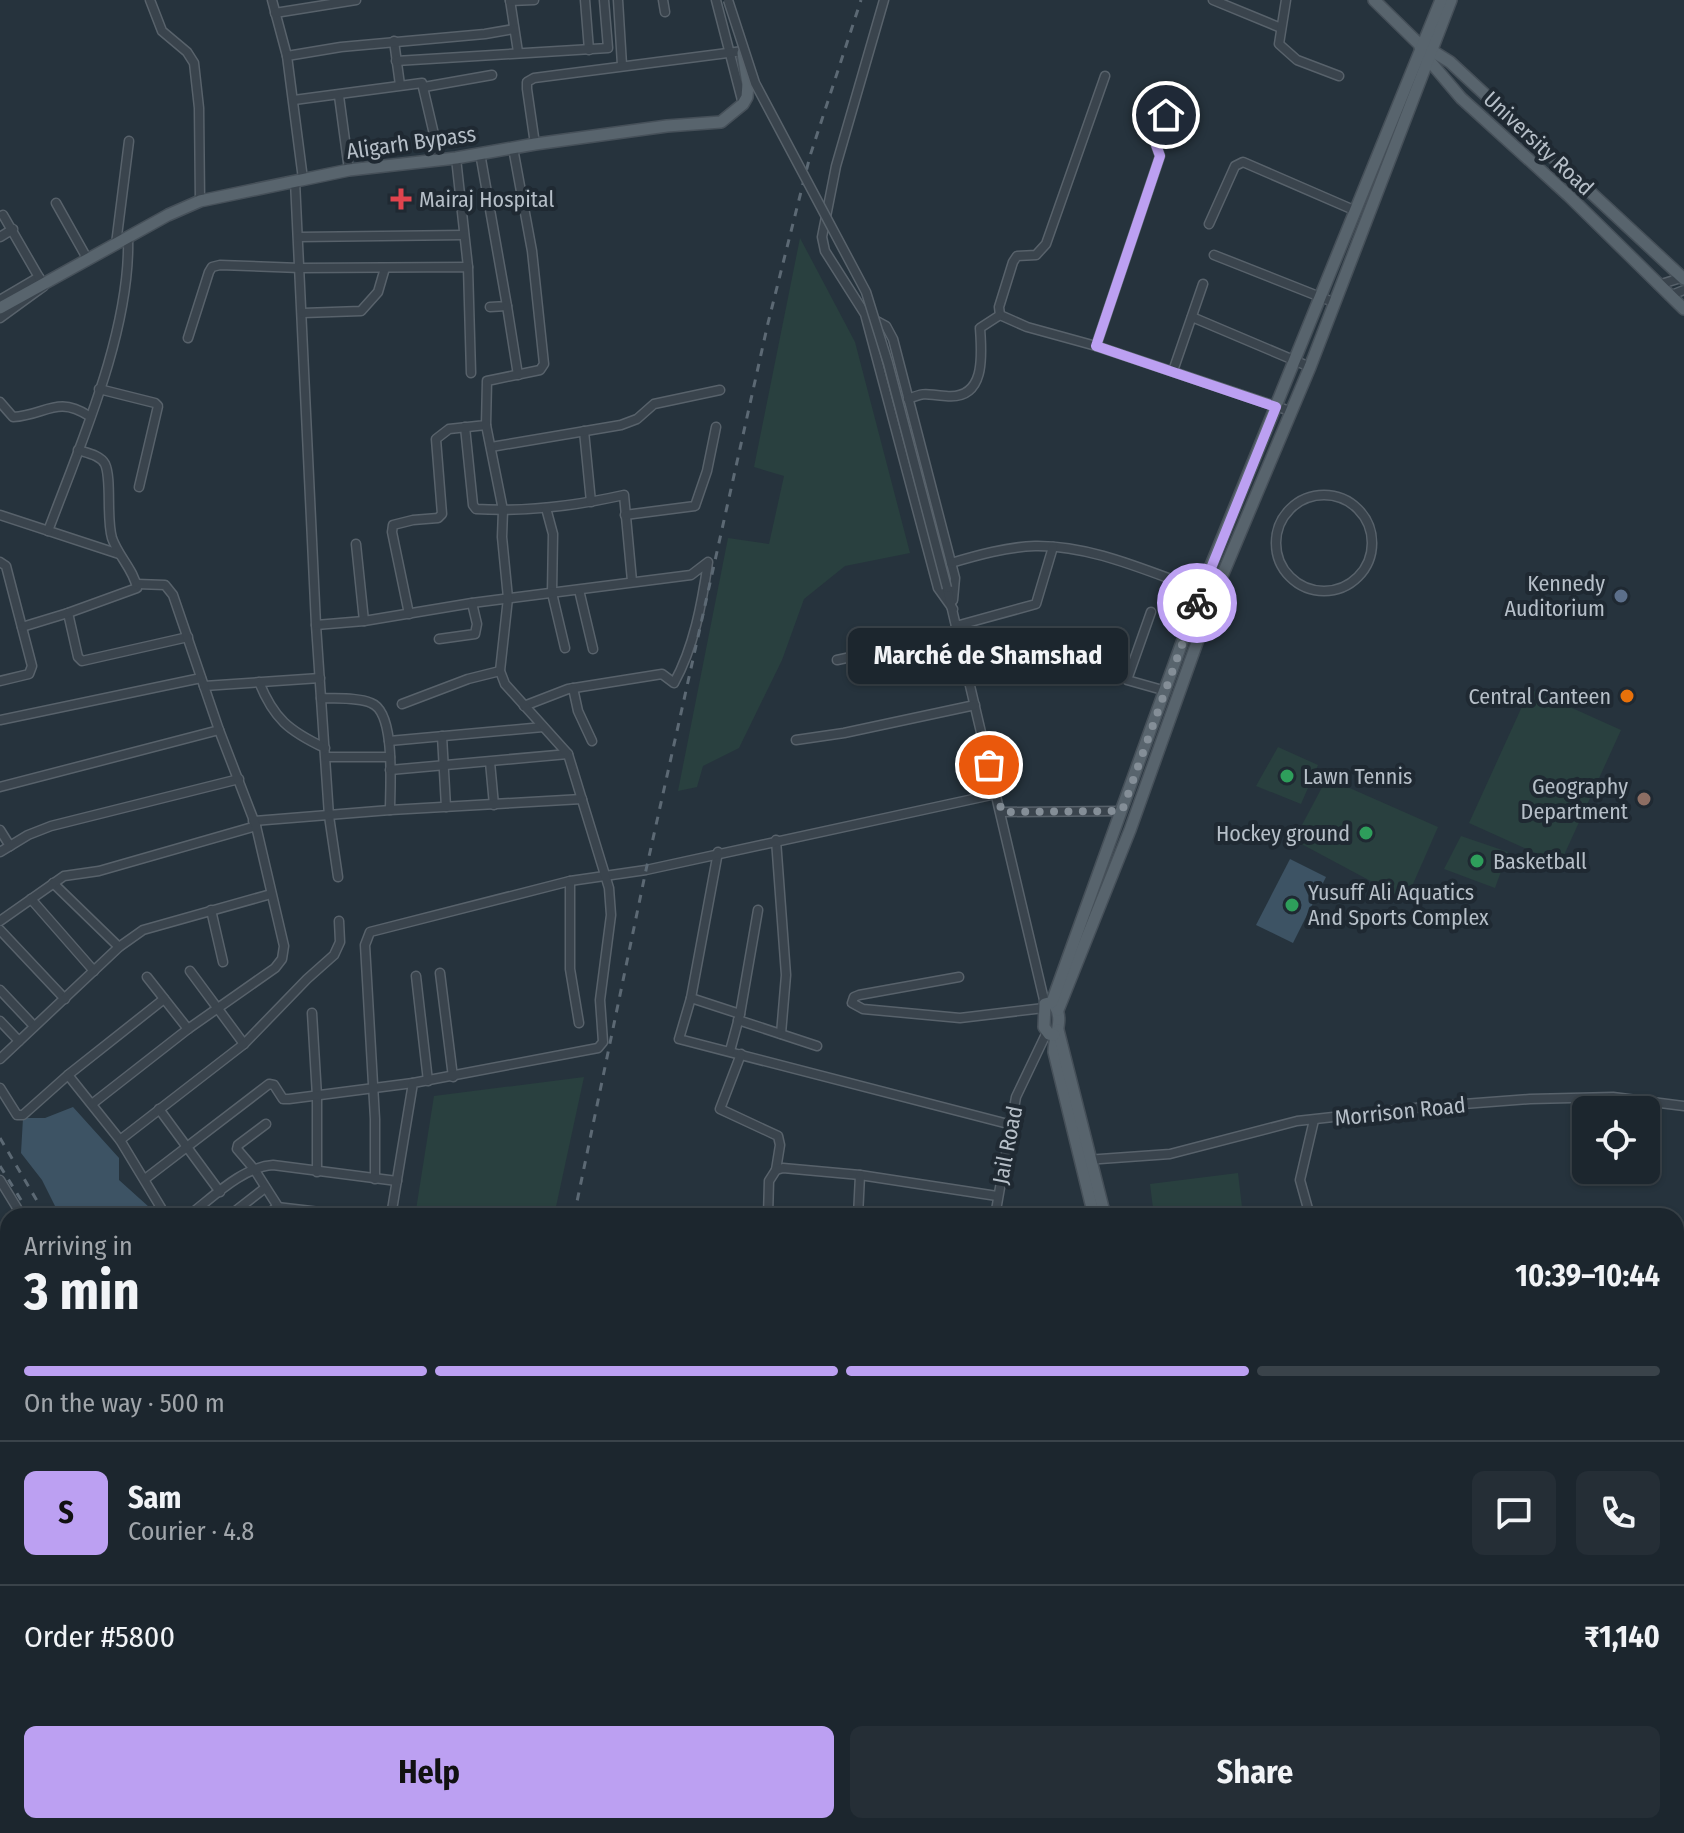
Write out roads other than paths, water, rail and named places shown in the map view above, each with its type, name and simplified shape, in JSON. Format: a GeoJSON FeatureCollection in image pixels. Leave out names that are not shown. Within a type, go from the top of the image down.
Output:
{"type":"FeatureCollection","features":[{"type":"Feature","properties":{"kind":"main road","name":"Aligarh Bypass"},"geometry":{"type":"LineString","coordinates":[[3,304],[200,201],[349,170],[456,158],[667,126],[721,122],[743,104],[748,84],[737,53],[730,0]]}},
{"type":"Feature","properties":{"kind":"main road","name":"University Road"},"geometry":{"type":"LineString","coordinates":[[1374,0],[1425,50],[1461,98],[1569,196],[1684,309]]}},
{"type":"Feature","properties":{"kind":"main road"},"geometry":{"type":"LineString","coordinates":[[1102,1208],[1054,1052],[1053,1031],[1043,1022],[1130,830],[1214,595],[1310,367],[1441,0]]}},
{"type":"Feature","properties":{"kind":"main road"},"geometry":{"type":"LineString","coordinates":[[1050,1006],[1201,590],[1319,297],[1425,50],[1451,0]]}},
{"type":"Feature","properties":{"kind":"main road"},"geometry":{"type":"LineString","coordinates":[[1425,50],[1450,62],[1683,278]]}},
{"type":"Feature","properties":{"kind":"main road"},"geometry":{"type":"LineString","coordinates":[[1086,1160],[1093,1208]]}},
{"type":"Feature","properties":{"kind":"street"},"geometry":{"type":"LineString","coordinates":[[150,0],[162,31],[187,52],[194,63],[199,108],[200,201]]}},
{"type":"Feature","properties":{"kind":"street"},"geometry":{"type":"LineString","coordinates":[[272,0],[287,56],[294,100],[316,625],[329,816],[338,877]]}},
{"type":"Feature","properties":{"kind":"street"},"geometry":{"type":"LineString","coordinates":[[275,13],[356,0]]}},
{"type":"Feature","properties":{"kind":"street"},"geometry":{"type":"LineString","coordinates":[[518,52],[510,1],[534,0]]}},
{"type":"Feature","properties":{"kind":"street"},"geometry":{"type":"LineString","coordinates":[[585,0],[589,50]]}},
{"type":"Feature","properties":{"kind":"street"},"geometry":{"type":"LineString","coordinates":[[396,61],[608,48],[604,0]]}},
{"type":"Feature","properties":{"kind":"street"},"geometry":{"type":"LineString","coordinates":[[618,0],[622,65]]}},
{"type":"Feature","properties":{"kind":"street"},"geometry":{"type":"LineString","coordinates":[[663,0],[665,12]]}},
{"type":"Feature","properties":{"kind":"street"},"geometry":{"type":"LineString","coordinates":[[535,144],[527,82],[534,78],[737,53],[716,0]]}},
{"type":"Feature","properties":{"kind":"street"},"geometry":{"type":"LineString","coordinates":[[730,0],[755,83],[866,292],[888,363],[953,609],[1050,1006],[960,1018],[863,1009],[852,1003],[852,999],[859,995],[959,977]]}},
{"type":"Feature","properties":{"kind":"street"},"geometry":{"type":"LineString","coordinates":[[884,0],[836,166],[822,237],[825,251],[865,314],[938,588],[953,609]]}},
{"type":"Feature","properties":{"kind":"street"},"geometry":{"type":"LineString","coordinates":[[1213,0],[1281,28]]}},
{"type":"Feature","properties":{"kind":"street"},"geometry":{"type":"LineString","coordinates":[[1286,0],[1279,44],[1297,60],[1339,76]]}},
{"type":"Feature","properties":{"kind":"street"},"geometry":{"type":"LineString","coordinates":[[287,56],[514,29]]}},
{"type":"Feature","properties":{"kind":"street"},"geometry":{"type":"LineString","coordinates":[[394,41],[400,85]]}},
{"type":"Feature","properties":{"kind":"street"},"geometry":{"type":"LineString","coordinates":[[424,87],[492,75]]}},
{"type":"Feature","properties":{"kind":"street"},"geometry":{"type":"LineString","coordinates":[[1000,315],[999,307],[1013,262],[1017,256],[1036,255],[1046,244],[1105,76]]}},
{"type":"Feature","properties":{"kind":"street"},"geometry":{"type":"LineString","coordinates":[[294,100],[339,96],[420,82],[424,87],[440,160]]}},
{"type":"Feature","properties":{"kind":"street"},"geometry":{"type":"LineString","coordinates":[[339,96],[349,170]]}},
{"type":"Feature","properties":{"kind":"street"},"geometry":{"type":"LineString","coordinates":[[1096,346],[1160,156],[1156,145],[1173,98]]}},
{"type":"Feature","properties":{"kind":"street"},"geometry":{"type":"LineString","coordinates":[[116,244],[129,141]]}},
{"type":"Feature","properties":{"kind":"street"},"geometry":{"type":"LineString","coordinates":[[145,1179],[269,1084],[274,1085],[283,1099],[373,1090],[602,1046],[600,1000],[612,903],[568,754],[505,684],[500,671],[508,598],[502,537],[503,510],[486,425],[487,381],[540,370],[544,364],[532,251],[513,148]]}},
{"type":"Feature","properties":{"kind":"street"},"geometry":{"type":"LineString","coordinates":[[480,153],[518,375]]}},
{"type":"Feature","properties":{"kind":"street"},"geometry":{"type":"LineString","coordinates":[[456,158],[468,267],[471,373]]}},
{"type":"Feature","properties":{"kind":"street"},"geometry":{"type":"LineString","coordinates":[[1209,224],[1235,166],[1243,162],[1356,211]]}},
{"type":"Feature","properties":{"kind":"street"},"geometry":{"type":"LineString","coordinates":[[56,203],[88,260]]}},
{"type":"Feature","properties":{"kind":"street"},"geometry":{"type":"LineString","coordinates":[[0,318],[42,282],[3,215]]}},
{"type":"Feature","properties":{"kind":"street"},"geometry":{"type":"LineString","coordinates":[[0,237],[13,229]]}},
{"type":"Feature","properties":{"kind":"street"},"geometry":{"type":"LineString","coordinates":[[299,237],[464,235]]}},
{"type":"Feature","properties":{"kind":"street"},"geometry":{"type":"LineString","coordinates":[[48,531],[99,389],[128,284],[128,237]]}},
{"type":"Feature","properties":{"kind":"street"},"geometry":{"type":"LineString","coordinates":[[1214,255],[1333,302]]}},
{"type":"Feature","properties":{"kind":"street"},"geometry":{"type":"LineString","coordinates":[[188,338],[212,267],[468,267]]}},
{"type":"Feature","properties":{"kind":"street"},"geometry":{"type":"LineString","coordinates":[[303,313],[361,311],[378,292],[385,268]]}},
{"type":"Feature","properties":{"kind":"street"},"geometry":{"type":"LineString","coordinates":[[1658,285],[1683,278]]}},
{"type":"Feature","properties":{"kind":"street"},"geometry":{"type":"LineString","coordinates":[[1173,371],[1203,284]]}},
{"type":"Feature","properties":{"kind":"street"},"geometry":{"type":"LineString","coordinates":[[1669,296],[1684,290]]}},
{"type":"Feature","properties":{"kind":"street"},"geometry":{"type":"LineString","coordinates":[[490,307],[507,306]]}},
{"type":"Feature","properties":{"kind":"street"},"geometry":{"type":"LineString","coordinates":[[865,314],[886,326],[893,339],[955,578],[953,609]]}},
{"type":"Feature","properties":{"kind":"street"},"geometry":{"type":"LineString","coordinates":[[908,399],[926,392],[948,397],[965,395],[977,382],[983,365],[980,328],[1000,315]]}},
{"type":"Feature","properties":{"kind":"street"},"geometry":{"type":"LineString","coordinates":[[1000,315],[1027,327],[1096,346],[1290,411]]}},
{"type":"Feature","properties":{"kind":"street"},"geometry":{"type":"LineString","coordinates":[[1192,317],[1310,367]]}},
{"type":"Feature","properties":{"kind":"street"},"geometry":{"type":"LineString","coordinates":[[99,389],[158,406],[139,487]]}},
{"type":"Feature","properties":{"kind":"street"},"geometry":{"type":"LineString","coordinates":[[491,447],[621,425],[637,419],[654,404],[720,390]]}},
{"type":"Feature","properties":{"kind":"street"},"geometry":{"type":"LineString","coordinates":[[2,409],[9,415],[20,416],[69,405],[89,416]]}},
{"type":"Feature","properties":{"kind":"street"},"geometry":{"type":"LineString","coordinates":[[409,614],[393,525],[438,518],[442,514],[436,439],[449,429],[486,425]]}},
{"type":"Feature","properties":{"kind":"street"},"geometry":{"type":"LineString","coordinates":[[465,427],[473,505],[476,509],[546,508],[624,495],[632,581]]}},
{"type":"Feature","properties":{"kind":"street"},"geometry":{"type":"LineString","coordinates":[[625,515],[695,506],[707,471],[716,427]]}},
{"type":"Feature","properties":{"kind":"street"},"geometry":{"type":"LineString","coordinates":[[584,431],[591,502]]}},
{"type":"Feature","properties":{"kind":"street"},"geometry":{"type":"LineString","coordinates":[[22,627],[135,591],[137,584],[112,539],[106,467],[100,458],[78,450]]}},
{"type":"Feature","properties":{"kind":"street"},"geometry":{"type":"LineString","coordinates":[[1325,495],[1344,499],[1359,510],[1370,526],[1373,544],[1367,561],[1350,582],[1342,589],[1324,592],[1305,588],[1289,577],[1279,562],[1276,543],[1280,524],[1290,509],[1306,498],[1325,495]]}},
{"type":"Feature","properties":{"kind":"street"},"geometry":{"type":"LineString","coordinates":[[546,508],[553,534],[552,593],[565,648]]}},
{"type":"Feature","properties":{"kind":"street"},"geometry":{"type":"LineString","coordinates":[[0,515],[119,554]]}},
{"type":"Feature","properties":{"kind":"street"},"geometry":{"type":"LineString","coordinates":[[356,544],[364,621]]}},
{"type":"Feature","properties":{"kind":"street"},"geometry":{"type":"LineString","coordinates":[[951,563],[981,554],[1032,546],[1053,547],[1108,558],[1201,590]]}},
{"type":"Feature","properties":{"kind":"street"},"geometry":{"type":"LineString","coordinates":[[837,660],[957,630],[1036,604],[1053,547]]}},
{"type":"Feature","properties":{"kind":"street"},"geometry":{"type":"LineString","coordinates":[[0,562],[6,566],[32,666],[31,673],[0,681]]}},
{"type":"Feature","properties":{"kind":"street"},"geometry":{"type":"LineString","coordinates":[[316,625],[691,575],[708,562],[686,662],[674,683],[662,674],[573,688],[524,706]]}},
{"type":"Feature","properties":{"kind":"street"},"geometry":{"type":"LineString","coordinates":[[92,1104],[188,1029],[275,968],[282,959],[284,946],[254,824],[170,589],[157,583],[137,584]]}},
{"type":"Feature","properties":{"kind":"street"},"geometry":{"type":"LineString","coordinates":[[579,590],[593,649]]}},
{"type":"Feature","properties":{"kind":"street"},"geometry":{"type":"LineString","coordinates":[[439,639],[475,634],[477,624],[472,603]]}},
{"type":"Feature","properties":{"kind":"street"},"geometry":{"type":"LineString","coordinates":[[1151,612],[1127,680],[1166,691]]}},
{"type":"Feature","properties":{"kind":"street"},"geometry":{"type":"LineString","coordinates":[[68,613],[78,657],[82,661],[188,637]]}},
{"type":"Feature","properties":{"kind":"street"},"geometry":{"type":"LineString","coordinates":[[402,704],[468,679],[500,671]]}},
{"type":"Feature","properties":{"kind":"street"},"geometry":{"type":"LineString","coordinates":[[0,720],[202,682],[320,678]]}},
{"type":"Feature","properties":{"kind":"street"},"geometry":{"type":"LineString","coordinates":[[259,682],[276,716],[325,752],[390,757]]}},
{"type":"Feature","properties":{"kind":"street"},"geometry":{"type":"LineString","coordinates":[[573,688],[578,711],[592,741]]}},
{"type":"Feature","properties":{"kind":"street"},"geometry":{"type":"LineString","coordinates":[[321,698],[369,702],[379,707],[385,718],[389,741],[390,810]]}},
{"type":"Feature","properties":{"kind":"street"},"geometry":{"type":"LineString","coordinates":[[796,740],[975,705]]}},
{"type":"Feature","properties":{"kind":"street"},"geometry":{"type":"LineString","coordinates":[[389,741],[543,727]]}},
{"type":"Feature","properties":{"kind":"street"},"geometry":{"type":"LineString","coordinates":[[0,787],[219,730]]}},
{"type":"Feature","properties":{"kind":"street"},"geometry":{"type":"LineString","coordinates":[[442,736],[441,766],[446,807]]}},
{"type":"Feature","properties":{"kind":"street"},"geometry":{"type":"LineString","coordinates":[[390,770],[568,754]]}},
{"type":"Feature","properties":{"kind":"street"},"geometry":{"type":"LineString","coordinates":[[490,762],[494,805]]}},
{"type":"Feature","properties":{"kind":"street"},"geometry":{"type":"LineString","coordinates":[[0,852],[51,826],[239,779]]}},
{"type":"Feature","properties":{"kind":"street"},"geometry":{"type":"LineString","coordinates":[[375,1179],[365,945],[370,932],[570,881],[646,870],[996,794]]}},
{"type":"Feature","properties":{"kind":"street"},"geometry":{"type":"LineString","coordinates":[[0,921],[53,883],[76,873],[99,871],[254,824],[390,810],[582,799]]}},
{"type":"Feature","properties":{"kind":"street"},"geometry":{"type":"LineString","coordinates":[[1002,812],[1122,811]]}},
{"type":"Feature","properties":{"kind":"street"},"geometry":{"type":"LineString","coordinates":[[0,830],[10,846]]}},
{"type":"Feature","properties":{"kind":"street"},"geometry":{"type":"LineString","coordinates":[[776,840],[786,975],[781,1034]]}},
{"type":"Feature","properties":{"kind":"street"},"geometry":{"type":"LineString","coordinates":[[718,852],[691,998],[679,1039],[1012,1125]]}},
{"type":"Feature","properties":{"kind":"street"},"geometry":{"type":"LineString","coordinates":[[570,881],[570,969],[579,1023]]}},
{"type":"Feature","properties":{"kind":"street"},"geometry":{"type":"LineString","coordinates":[[53,883],[119,947]]}},
{"type":"Feature","properties":{"kind":"street"},"geometry":{"type":"LineString","coordinates":[[0,1059],[119,947],[143,930],[271,894]]}},
{"type":"Feature","properties":{"kind":"street"},"geometry":{"type":"LineString","coordinates":[[31,899],[94,971]]}},
{"type":"Feature","properties":{"kind":"street"},"geometry":{"type":"LineString","coordinates":[[211,910],[223,962]]}},
{"type":"Feature","properties":{"kind":"street"},"geometry":{"type":"LineString","coordinates":[[730,1051],[758,910]]}},
{"type":"Feature","properties":{"kind":"street"},"geometry":{"type":"LineString","coordinates":[[120,1140],[244,1044],[334,955],[340,942],[339,921]]}},
{"type":"Feature","properties":{"kind":"street"},"geometry":{"type":"LineString","coordinates":[[0,930],[65,999]]}},
{"type":"Feature","properties":{"kind":"street"},"geometry":{"type":"LineString","coordinates":[[190,971],[244,1044]]}},
{"type":"Feature","properties":{"kind":"street"},"geometry":{"type":"LineString","coordinates":[[440,973],[453,1077]]}},
{"type":"Feature","properties":{"kind":"street"},"geometry":{"type":"LineString","coordinates":[[416,976],[428,1081]]}},
{"type":"Feature","properties":{"kind":"street"},"geometry":{"type":"LineString","coordinates":[[147,977],[188,1029]]}},
{"type":"Feature","properties":{"kind":"street"},"geometry":{"type":"LineString","coordinates":[[0,990],[34,1026]]}},
{"type":"Feature","properties":{"kind":"street"},"geometry":{"type":"LineString","coordinates":[[691,998],[817,1046]]}},
{"type":"Feature","properties":{"kind":"street"},"geometry":{"type":"LineString","coordinates":[[0,1088],[20,1116],[164,999]]}},
{"type":"Feature","properties":{"kind":"street"},"geometry":{"type":"LineString","coordinates":[[312,1013],[317,1172]]}},
{"type":"Feature","properties":{"kind":"street"},"geometry":{"type":"LineString","coordinates":[[0,1021],[19,1041]]}},
{"type":"Feature","properties":{"kind":"street","name":"Jail Road"},"geometry":{"type":"LineString","coordinates":[[996,1208],[1016,1097],[1053,1031]]}},
{"type":"Feature","properties":{"kind":"street"},"geometry":{"type":"LineString","coordinates":[[741,1054],[720,1109],[778,1136],[780,1145],[776,1170],[769,1181],[768,1208]]}},
{"type":"Feature","properties":{"kind":"street"},"geometry":{"type":"LineString","coordinates":[[68,1075],[120,1140],[161,1208]]}},
{"type":"Feature","properties":{"kind":"street"},"geometry":{"type":"LineString","coordinates":[[392,1208],[413,1083]]}},
{"type":"Feature","properties":{"kind":"street","name":"Morrison Road"},"geometry":{"type":"LineString","coordinates":[[1086,1160],[1170,1154],[1297,1121],[1424,1107],[1613,1097],[1684,1106]]}},
{"type":"Feature","properties":{"kind":"street"},"geometry":{"type":"LineString","coordinates":[[159,1109],[220,1192]]}},
{"type":"Feature","properties":{"kind":"street"},"geometry":{"type":"LineString","coordinates":[[1308,1208],[1300,1180],[1314,1120]]}},
{"type":"Feature","properties":{"kind":"street"},"geometry":{"type":"LineString","coordinates":[[266,1124],[237,1147],[277,1207],[286,1208]]}},
{"type":"Feature","properties":{"kind":"street"},"geometry":{"type":"LineString","coordinates":[[199,1208],[254,1169],[273,1165],[397,1181]]}},
{"type":"Feature","properties":{"kind":"street"},"geometry":{"type":"LineString","coordinates":[[776,1170],[792,1168],[860,1175],[997,1196]]}},
{"type":"Feature","properties":{"kind":"street"},"geometry":{"type":"LineString","coordinates":[[858,1208],[860,1175]]}},
{"type":"Feature","properties":{"kind":"street"},"geometry":{"type":"LineString","coordinates":[[0,1180],[17,1208]]}},
{"type":"Feature","properties":{"kind":"street"},"geometry":{"type":"LineString","coordinates":[[239,1208],[265,1188]]}},
{"type":"Feature","properties":{"kind":"water"},"geometry":{"type":"Polygon","coordinates":[[[1290,859],[1326,877],[1293,943],[1256,925],[1290,859]]]}},
{"type":"Feature","properties":{"kind":"water"},"geometry":{"type":"Polygon","coordinates":[[[73,1107],[119,1158],[119,1180],[150,1208],[56,1208],[42,1180],[21,1153],[23,1118],[45,1118],[73,1107]]]}},
{"type":"Feature","properties":{"kind":"railway"},"geometry":{"type":"LineString","coordinates":[[576,1208],[646,870],[768,323],[810,156],[861,0]]}},
{"type":"Feature","properties":{"kind":"railway"},"geometry":{"type":"LineString","coordinates":[[0,1138],[41,1208]]}},
{"type":"Feature","properties":{"kind":"railway"},"geometry":{"type":"LineString","coordinates":[[0,1166],[26,1208]]}},
{"type":"Feature","properties":{"kind":"place","name":"Mairaj Hospital"},"geometry":{"type":"Point","coordinates":[401,199]}},
{"type":"Feature","properties":{"kind":"place","name":"Kennedy Auditorium"},"geometry":{"type":"Point","coordinates":[1621,596]}},
{"type":"Feature","properties":{"kind":"place","name":"Central Canteen"},"geometry":{"type":"Point","coordinates":[1627,696]}},
{"type":"Feature","properties":{"kind":"place","name":"Marché de Shamshad"},"geometry":{"type":"Point","coordinates":[989,765]}},
{"type":"Feature","properties":{"kind":"place","name":"Lawn Tennis"},"geometry":{"type":"Point","coordinates":[1287,776]}},
{"type":"Feature","properties":{"kind":"place","name":"Geography Department"},"geometry":{"type":"Point","coordinates":[1644,799]}},
{"type":"Feature","properties":{"kind":"place","name":"Hockey ground"},"geometry":{"type":"Point","coordinates":[1366,833]}},
{"type":"Feature","properties":{"kind":"place","name":"Basketball"},"geometry":{"type":"Point","coordinates":[1477,861]}},
{"type":"Feature","properties":{"kind":"place","name":"Yusuff Ali Aquatics And Sports Complex"},"geometry":{"type":"Point","coordinates":[1292,905]}}]}
